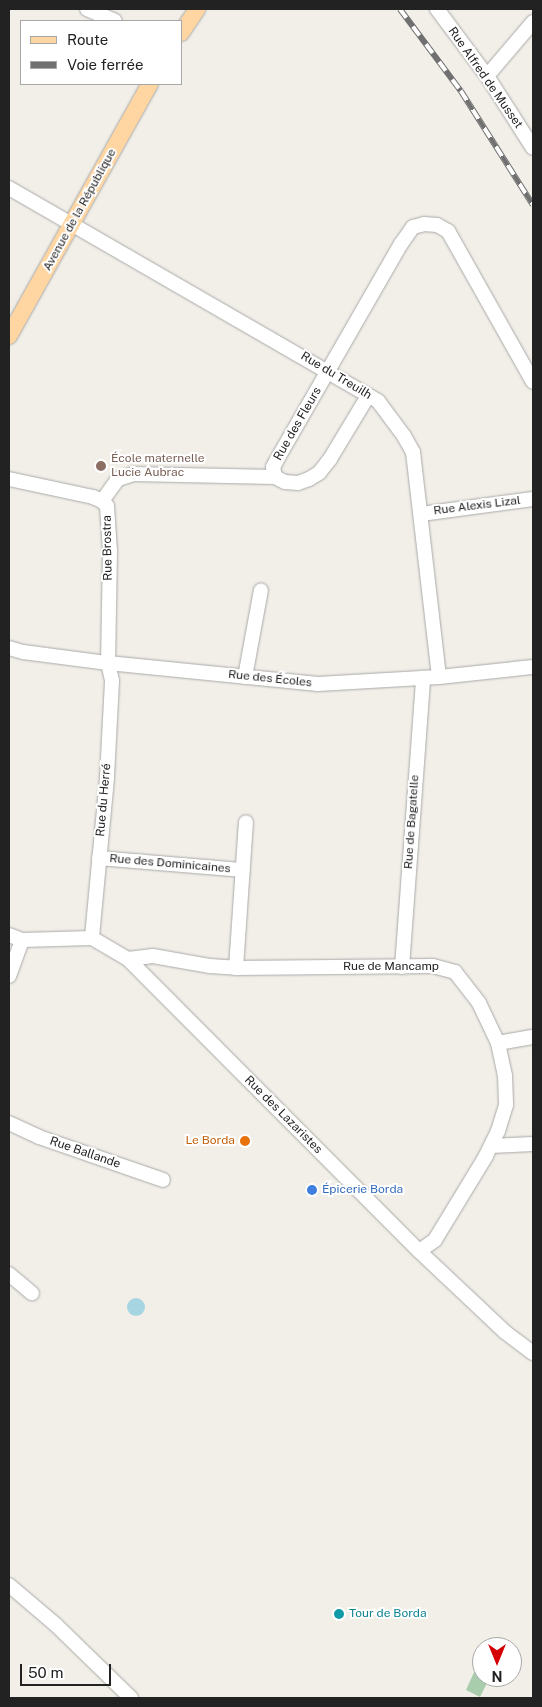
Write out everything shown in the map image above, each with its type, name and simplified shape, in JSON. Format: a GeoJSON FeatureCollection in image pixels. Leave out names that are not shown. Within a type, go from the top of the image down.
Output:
{"type":"FeatureCollection","features":[{"type":"Feature","properties":{"kind":"main road"},"geometry":{"type":"LineString","coordinates":[[182,32],[197,9]]}},
{"type":"Feature","properties":{"kind":"main road","name":"Avenue de la République"},"geometry":{"type":"LineString","coordinates":[[9,336],[149,85]]}},
{"type":"Feature","properties":{"kind":"street"},"geometry":{"type":"LineString","coordinates":[[87,9],[113,20]]}},
{"type":"Feature","properties":{"kind":"street","name":"Rue Alfred de Musset"},"geometry":{"type":"LineString","coordinates":[[437,9],[487,76],[533,148]]}},
{"type":"Feature","properties":{"kind":"street"},"geometry":{"type":"LineString","coordinates":[[487,76],[533,22]]}},
{"type":"Feature","properties":{"kind":"street","name":"Rue du Treuilh"},"geometry":{"type":"LineString","coordinates":[[9,188],[378,401],[404,436],[413,452],[439,677]]}},
{"type":"Feature","properties":{"kind":"street","name":"Rue des Fleurs"},"geometry":{"type":"LineString","coordinates":[[274,477],[273,467],[400,244],[413,227],[424,224],[437,225],[448,231],[533,382]]}},
{"type":"Feature","properties":{"kind":"street","name":"Rue des Fleurs"},"geometry":{"type":"LineString","coordinates":[[102,501],[118,479],[133,474],[274,477],[285,482],[298,483],[319,473],[330,459],[368,396]]}},
{"type":"Feature","properties":{"kind":"street","name":"Rue Brostra"},"geometry":{"type":"LineString","coordinates":[[9,479],[102,501],[107,506],[110,551],[108,664]]}},
{"type":"Feature","properties":{"kind":"street","name":"Rue Alexis Lizal"},"geometry":{"type":"LineString","coordinates":[[421,514],[533,499]]}},
{"type":"Feature","properties":{"kind":"street"},"geometry":{"type":"LineString","coordinates":[[245,677],[261,590]]}},
{"type":"Feature","properties":{"kind":"street","name":"Rue des Écoles"},"geometry":{"type":"LineString","coordinates":[[9,648],[23,652],[108,664],[318,684],[439,677],[533,667]]}},
{"type":"Feature","properties":{"kind":"street","name":"Rue du Herré"},"geometry":{"type":"LineString","coordinates":[[92,938],[112,681],[108,664]]}},
{"type":"Feature","properties":{"kind":"street","name":"Rue de Bagatelle"},"geometry":{"type":"LineString","coordinates":[[402,967],[423,678]]}},
{"type":"Feature","properties":{"kind":"street","name":"Rue des Dominicaines"},"geometry":{"type":"LineString","coordinates":[[236,968],[246,822]]}},
{"type":"Feature","properties":{"kind":"street","name":"Rue des Dominicaines"},"geometry":{"type":"LineString","coordinates":[[99,858],[242,870]]}},
{"type":"Feature","properties":{"kind":"street"},"geometry":{"type":"LineString","coordinates":[[9,935],[22,940],[92,938]]}},
{"type":"Feature","properties":{"kind":"street","name":"Rue des Lazaristes"},"geometry":{"type":"LineString","coordinates":[[92,938],[128,959],[419,1251],[505,1332],[533,1353]]}},
{"type":"Feature","properties":{"kind":"street"},"geometry":{"type":"LineString","coordinates":[[9,976],[22,940]]}},
{"type":"Feature","properties":{"kind":"street","name":"Rue de Mancamp"},"geometry":{"type":"LineString","coordinates":[[128,959],[153,956],[210,966],[236,968],[433,966],[455,972],[479,1003],[498,1042],[505,1075],[506,1105],[491,1146],[434,1240],[419,1251]]}},
{"type":"Feature","properties":{"kind":"street"},"geometry":{"type":"LineString","coordinates":[[498,1042],[533,1037]]}},
{"type":"Feature","properties":{"kind":"street","name":"Rue Ballande"},"geometry":{"type":"LineString","coordinates":[[9,1123],[39,1137],[163,1180]]}},
{"type":"Feature","properties":{"kind":"street"},"geometry":{"type":"LineString","coordinates":[[491,1146],[533,1144]]}},
{"type":"Feature","properties":{"kind":"street"},"geometry":{"type":"LineString","coordinates":[[9,1274],[32,1293]]}},
{"type":"Feature","properties":{"kind":"street"},"geometry":{"type":"LineString","coordinates":[[9,1585],[56,1625],[131,1698]]}},
{"type":"Feature","properties":{"kind":"green space"},"geometry":{"type":"Polygon","coordinates":[[[472,1677],[472,1687],[485,1687],[480,1697],[466,1690],[472,1677]]]}},
{"type":"Feature","properties":{"kind":"water"},"geometry":{"type":"Polygon","coordinates":[[[136,1298],[142,1301],[145,1307],[142,1313],[136,1316],[130,1313],[127,1307],[130,1301],[136,1298]]]}},
{"type":"Feature","properties":{"kind":"railway"},"geometry":{"type":"LineString","coordinates":[[400,9],[461,91],[533,205]]}},
{"type":"Feature","properties":{"kind":"place","name":"École maternelle Lucie Aubrac"},"geometry":{"type":"Point","coordinates":[101,466]}},
{"type":"Feature","properties":{"kind":"place","name":"Le Borda"},"geometry":{"type":"Point","coordinates":[245,1141]}},
{"type":"Feature","properties":{"kind":"place","name":"Épicerie Borda"},"geometry":{"type":"Point","coordinates":[312,1190]}},
{"type":"Feature","properties":{"kind":"place","name":"Tour de Borda"},"geometry":{"type":"Point","coordinates":[339,1614]}}]}
